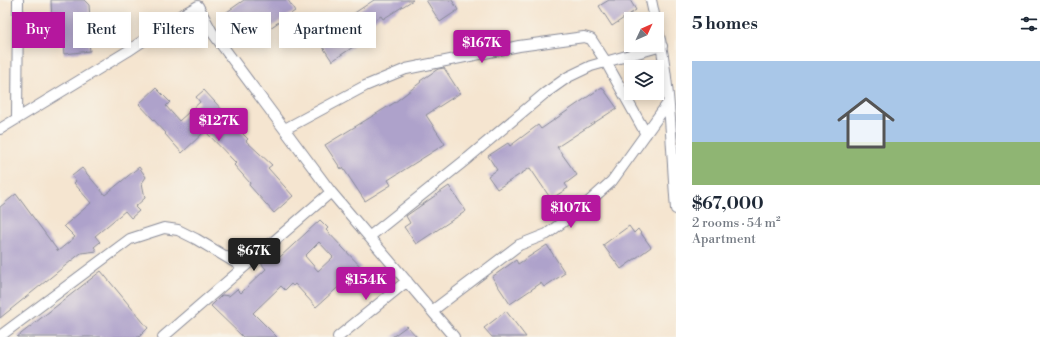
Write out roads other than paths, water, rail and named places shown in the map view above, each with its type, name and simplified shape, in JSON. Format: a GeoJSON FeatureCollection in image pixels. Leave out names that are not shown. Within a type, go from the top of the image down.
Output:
{"type":"FeatureCollection","features":[{"type":"Feature","properties":{"kind":"street"},"geometry":{"type":"LineString","coordinates":[[17,118],[18,0]]}},
{"type":"Feature","properties":{"kind":"street"},"geometry":{"type":"LineString","coordinates":[[651,0],[654,12]]}},
{"type":"Feature","properties":{"kind":"street"},"geometry":{"type":"LineString","coordinates":[[0,129],[128,52],[196,3],[212,32],[331,192],[454,337]]}},
{"type":"Feature","properties":{"kind":"street"},"geometry":{"type":"LineString","coordinates":[[285,129],[365,86],[406,69],[519,46],[584,37],[591,39],[606,62],[646,134]]}},
{"type":"Feature","properties":{"kind":"street"},"geometry":{"type":"LineString","coordinates":[[369,237],[468,158],[544,94],[568,77],[591,66],[641,52]]}},
{"type":"Feature","properties":{"kind":"street"},"geometry":{"type":"LineString","coordinates":[[663,52],[676,209]]}},
{"type":"Feature","properties":{"kind":"street"},"geometry":{"type":"LineString","coordinates":[[432,310],[519,245],[547,234],[584,206],[612,181],[668,103]]}},
{"type":"Feature","properties":{"kind":"street"},"geometry":{"type":"LineString","coordinates":[[163,337],[331,192]]}},
{"type":"Feature","properties":{"kind":"street"},"geometry":{"type":"LineString","coordinates":[[0,336],[130,240],[164,228],[178,230],[243,267]]}},
{"type":"Feature","properties":{"kind":"street"},"geometry":{"type":"LineString","coordinates":[[338,337],[407,281]]}}]}
